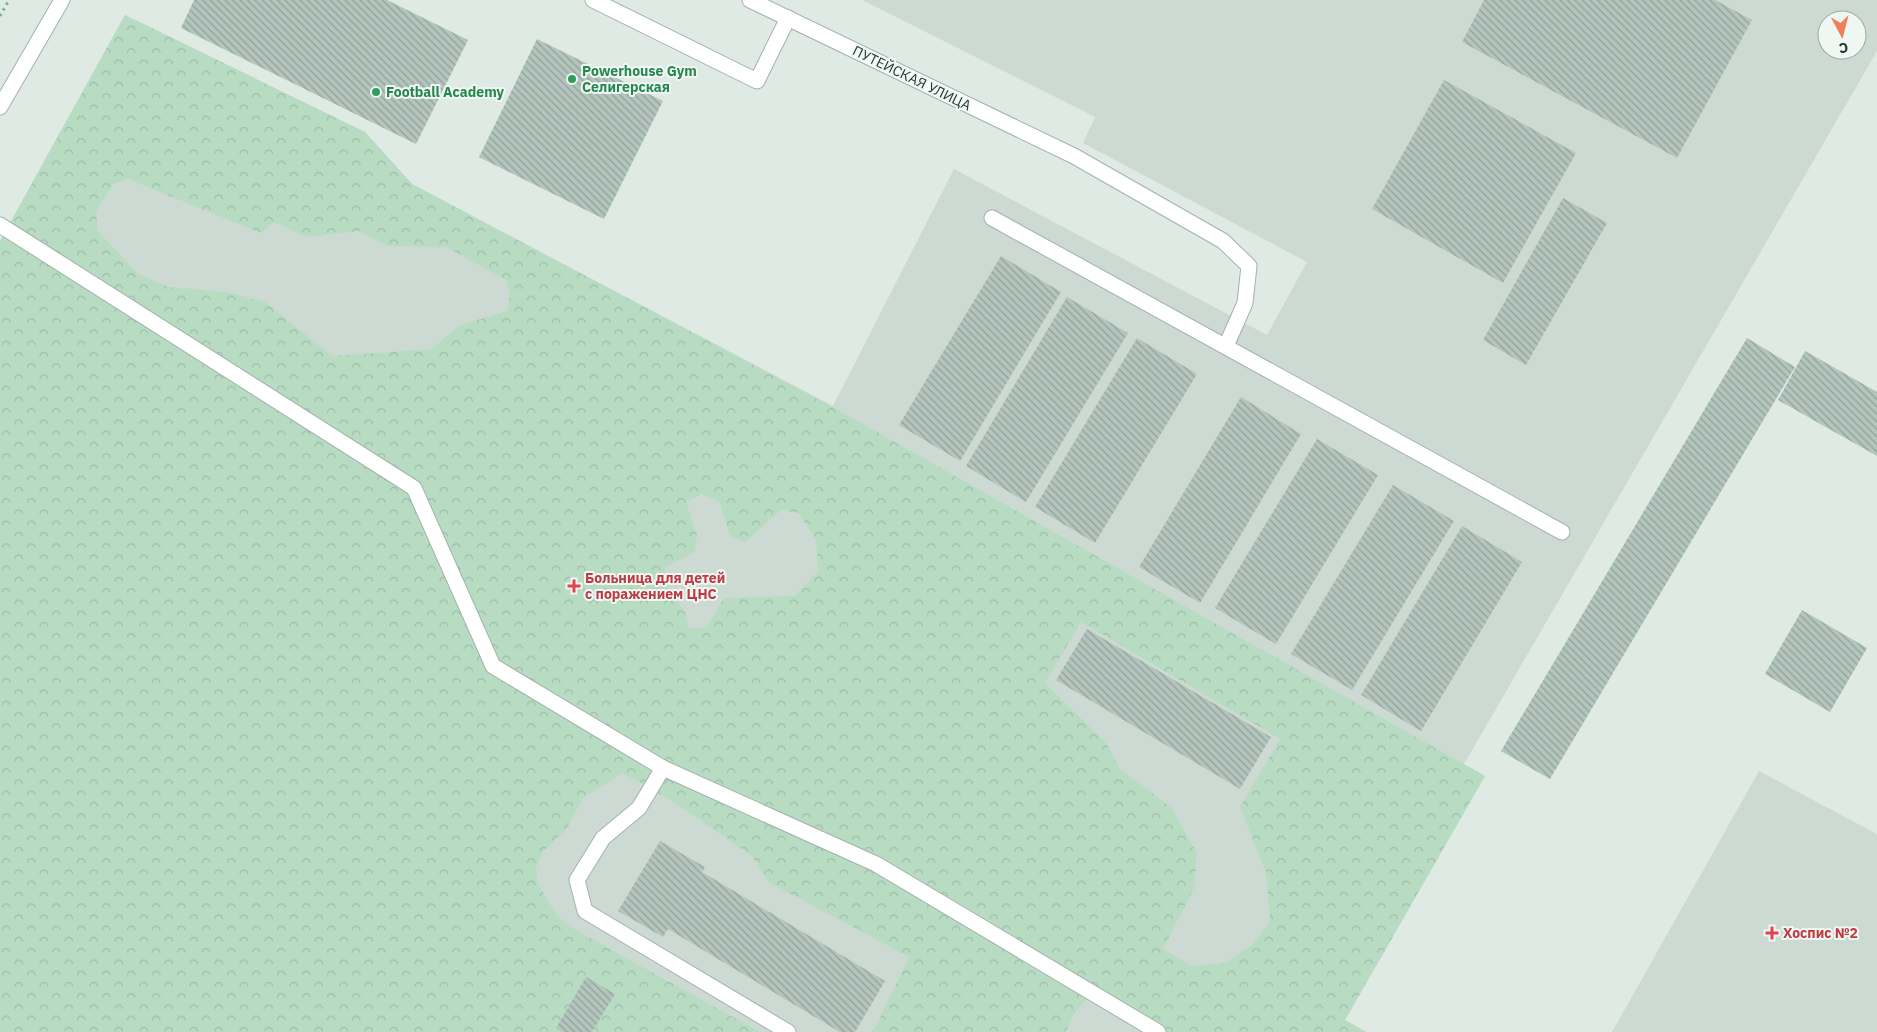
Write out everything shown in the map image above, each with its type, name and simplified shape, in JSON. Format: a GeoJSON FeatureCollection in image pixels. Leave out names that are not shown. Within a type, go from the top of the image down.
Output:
{"type":"FeatureCollection","features":[{"type":"Feature","properties":{"kind":"street"},"geometry":{"type":"LineString","coordinates":[[2,100],[62,0]]}},
{"type":"Feature","properties":{"kind":"street"},"geometry":{"type":"LineString","coordinates":[[593,0],[757,81],[788,18]]}},
{"type":"Feature","properties":{"kind":"street","name":"ПУТЕЙСКАЯ УЛИЦА"},"geometry":{"type":"LineString","coordinates":[[750,0],[1074,156],[1223,241],[1249,266],[1245,303],[1226,346]]}},
{"type":"Feature","properties":{"kind":"street"},"geometry":{"type":"LineString","coordinates":[[992,218],[1562,532]]}},
{"type":"Feature","properties":{"kind":"street"},"geometry":{"type":"LineString","coordinates":[[0,225],[414,488],[493,666],[663,768],[876,864],[1158,1032]]}},
{"type":"Feature","properties":{"kind":"street"},"geometry":{"type":"LineString","coordinates":[[663,768],[639,808],[603,838],[578,880],[585,911],[788,1032]]}},
{"type":"Feature","properties":{"kind":"path"},"geometry":{"type":"LineString","coordinates":[[0,16],[9,0]]}},
{"type":"Feature","properties":{"kind":"shaded area","name":"Больница для детей с поражением ЦНС"},"geometry":{"type":"Polygon","coordinates":[[[862,0],[1877,0],[1877,51],[1464,764],[1485,776],[1345,1020],[1366,1032],[0,1032],[0,241],[125,15],[365,132],[412,184],[833,406],[954,169],[1267,335],[1307,262],[1083,143],[1095,117],[862,0]]]}},
{"type":"Feature","properties":{"kind":"shaded area","name":"Хоспис №2"},"geometry":{"type":"Polygon","coordinates":[[[1759,771],[1877,834],[1877,1032],[1612,1032],[1759,771]]]}},
{"type":"Feature","properties":{"kind":"green space","name":"Больница для детей с поражением ЦНС"},"geometry":{"type":"Polygon","coordinates":[[[125,15],[365,132],[412,184],[833,407],[1485,776],[1345,1020],[1366,1032],[1148,1032],[1089,996],[1072,1017],[1066,1032],[871,1032],[874,1030],[909,957],[768,882],[752,856],[675,803],[623,773],[583,798],[567,828],[543,852],[536,867],[538,884],[556,914],[569,926],[760,1032],[592,1032],[614,995],[586,978],[556,1028],[562,1032],[0,1032],[0,241],[125,15]],[[128,179],[113,184],[96,212],[98,231],[138,274],[169,287],[227,292],[265,302],[332,356],[432,349],[458,326],[507,311],[510,295],[506,280],[446,247],[387,246],[359,231],[306,237],[274,222],[261,233],[128,179]],[[702,494],[686,502],[697,535],[695,552],[665,567],[665,583],[685,612],[689,628],[706,628],[724,598],[794,596],[818,572],[816,539],[798,513],[781,510],[744,543],[730,536],[720,503],[702,494]],[[1081,622],[1045,683],[1106,743],[1120,769],[1172,808],[1197,853],[1194,888],[1163,949],[1193,966],[1225,963],[1253,944],[1270,921],[1266,873],[1240,807],[1280,739],[1081,622]]]}},
{"type":"Feature","properties":{"kind":"building","name":"Football Academy"},"geometry":{"type":"Polygon","coordinates":[[[194,0],[387,0],[468,40],[416,144],[181,28],[194,0]]]}},
{"type":"Feature","properties":{"kind":"building"},"geometry":{"type":"Polygon","coordinates":[[[1484,0],[1715,0],[1752,20],[1677,158],[1462,42],[1484,0]]]}},
{"type":"Feature","properties":{"kind":"building"},"geometry":{"type":"Polygon","coordinates":[[[537,39],[663,101],[604,219],[479,157],[537,39]]]}},
{"type":"Feature","properties":{"kind":"building"},"geometry":{"type":"Polygon","coordinates":[[[1444,80],[1576,153],[1503,283],[1372,209],[1444,80]]]}},
{"type":"Feature","properties":{"kind":"building"},"geometry":{"type":"Polygon","coordinates":[[[1563,198],[1607,223],[1526,365],[1483,340],[1563,198]]]}},
{"type":"Feature","properties":{"kind":"building"},"geometry":{"type":"Polygon","coordinates":[[[1001,256],[1061,292],[960,461],[899,425],[1001,256]]]}},
{"type":"Feature","properties":{"kind":"building"},"geometry":{"type":"Polygon","coordinates":[[[1067,297],[1128,333],[1026,502],[966,466],[1067,297]]]}},
{"type":"Feature","properties":{"kind":"building"},"geometry":{"type":"Polygon","coordinates":[[[1137,338],[1197,374],[1095,543],[1035,507],[1137,338]]]}},
{"type":"Feature","properties":{"kind":"building"},"geometry":{"type":"Polygon","coordinates":[[[1747,338],[1795,367],[1550,779],[1501,751],[1747,338]]]}},
{"type":"Feature","properties":{"kind":"building"},"geometry":{"type":"Polygon","coordinates":[[[1805,351],[1877,392],[1877,456],[1778,400],[1805,351]]]}},
{"type":"Feature","properties":{"kind":"building"},"geometry":{"type":"Polygon","coordinates":[[[1241,397],[1301,434],[1200,603],[1139,567],[1241,397]]]}},
{"type":"Feature","properties":{"kind":"building"},"geometry":{"type":"Polygon","coordinates":[[[1317,439],[1378,475],[1276,644],[1215,608],[1317,439]]]}},
{"type":"Feature","properties":{"kind":"building"},"geometry":{"type":"Polygon","coordinates":[[[1393,485],[1454,521],[1352,690],[1291,654],[1393,485]]]}},
{"type":"Feature","properties":{"kind":"building"},"geometry":{"type":"Polygon","coordinates":[[[1462,526],[1522,562],[1421,731],[1361,695],[1462,526]]]}},
{"type":"Feature","properties":{"kind":"building"},"geometry":{"type":"Polygon","coordinates":[[[1802,610],[1867,648],[1830,712],[1765,674],[1802,610]]]}},
{"type":"Feature","properties":{"kind":"building"},"geometry":{"type":"Polygon","coordinates":[[[1087,629],[1271,737],[1240,789],[1056,680],[1087,629]]]}},
{"type":"Feature","properties":{"kind":"building"},"geometry":{"type":"Polygon","coordinates":[[[660,841],[705,867],[702,872],[885,981],[855,1032],[840,1032],[668,929],[663,937],[618,911],[660,841]]]}},
{"type":"Feature","properties":{"kind":"building"},"geometry":{"type":"Polygon","coordinates":[[[586,977],[615,994],[592,1032],[562,1032],[556,1028],[586,977]]]}},
{"type":"Feature","properties":{"kind":"place","name":"Powerhouse Gym Селигерская"},"geometry":{"type":"Point","coordinates":[572,79]}},
{"type":"Feature","properties":{"kind":"place","name":"Football Academy"},"geometry":{"type":"Point","coordinates":[376,92]}},
{"type":"Feature","properties":{"kind":"place","name":"Больница для детей с поражением ЦНС"},"geometry":{"type":"Point","coordinates":[574,586]}},
{"type":"Feature","properties":{"kind":"place","name":"Хоспис №2"},"geometry":{"type":"Point","coordinates":[1772,933]}}]}
